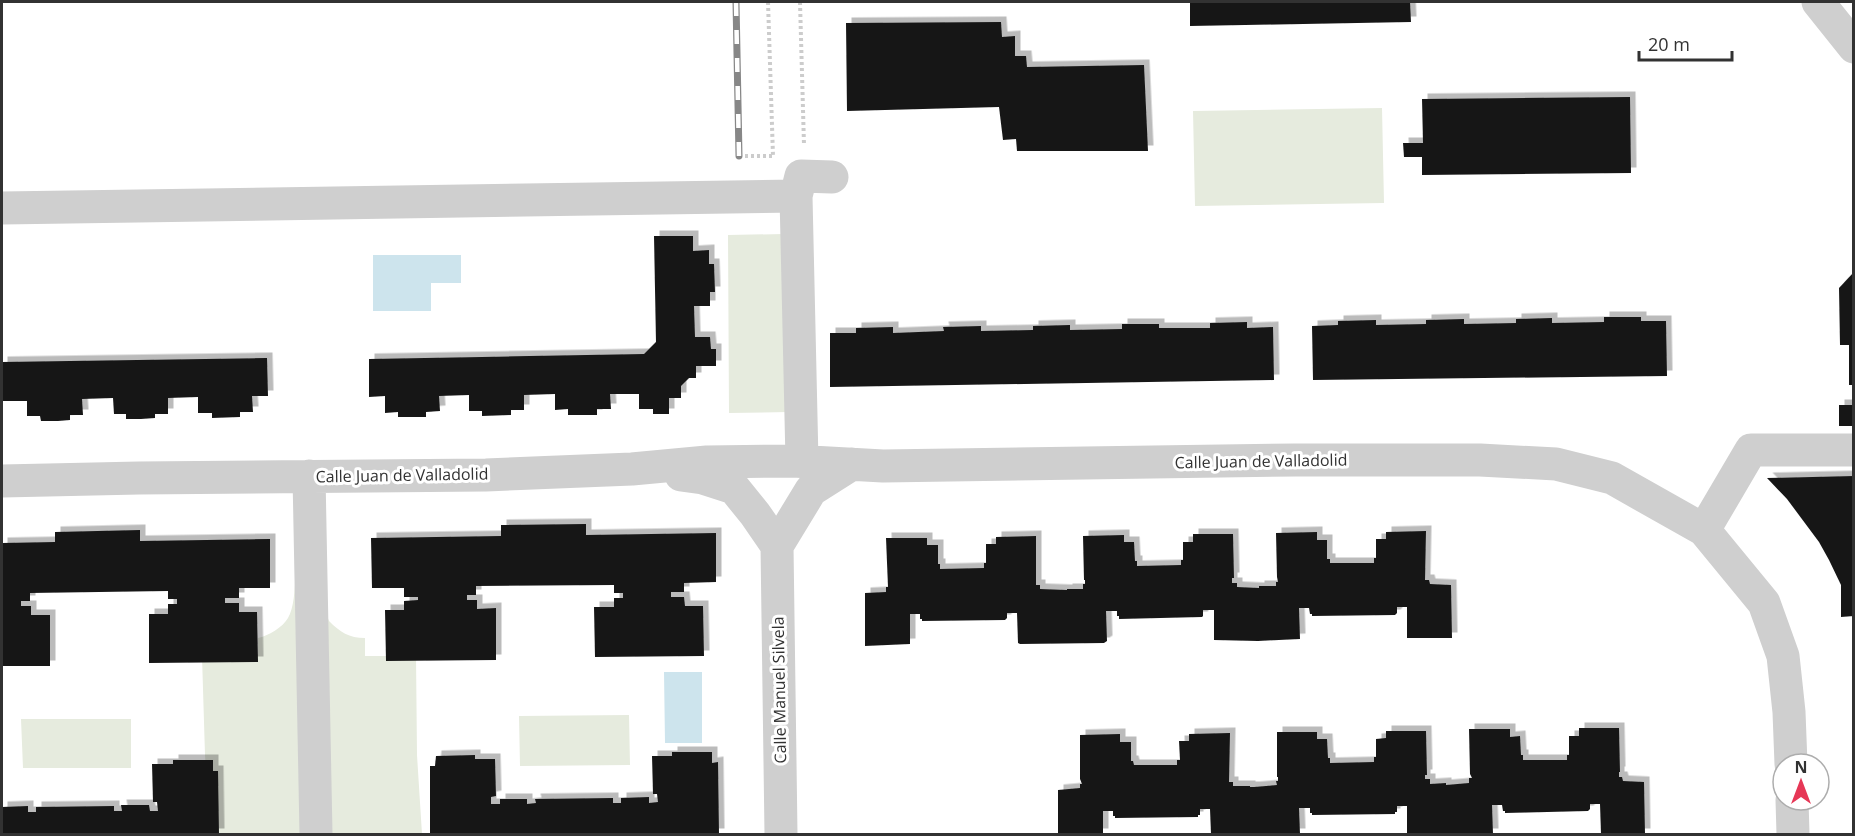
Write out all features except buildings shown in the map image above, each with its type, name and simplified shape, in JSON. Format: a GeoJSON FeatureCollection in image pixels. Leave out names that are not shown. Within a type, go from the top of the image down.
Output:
{"type":"FeatureCollection","features":[{"type":"Feature","properties":{"kind":"street"},"geometry":{"type":"LineString","coordinates":[[1818,2],[1854,47]]}},
{"type":"Feature","properties":{"kind":"street"},"geometry":{"type":"LineString","coordinates":[[2,208],[811,183],[802,461]]}},
{"type":"Feature","properties":{"kind":"street"},"geometry":{"type":"LineString","coordinates":[[1704,530],[1750,450],[1854,450]]}},
{"type":"Feature","properties":{"kind":"street","name":"Calle Juan de Valladolid"},"geometry":{"type":"LineString","coordinates":[[2,481],[486,475],[632,470],[707,462],[802,461],[883,466],[1295,460],[1480,460],[1556,464],[1612,478],[1704,530],[1764,603],[1783,656],[1791,752]]}},
{"type":"Feature","properties":{"kind":"street"},"geometry":{"type":"LineString","coordinates":[[632,470],[703,478],[734,488],[777,546],[811,490],[852,464]]}},
{"type":"Feature","properties":{"kind":"street"},"geometry":{"type":"LineString","coordinates":[[309,476],[316,834]]}},
{"type":"Feature","properties":{"kind":"street","name":"Calle Manuel Silvela"},"geometry":{"type":"LineString","coordinates":[[777,546],[781,834]]}},
{"type":"Feature","properties":{"kind":"street"},"geometry":{"type":"LineString","coordinates":[[1792,812],[1793,834]]}},
{"type":"Feature","properties":{"kind":"path"},"geometry":{"type":"LineString","coordinates":[[768,2],[772,156]]}},
{"type":"Feature","properties":{"kind":"path"},"geometry":{"type":"LineString","coordinates":[[800,2],[811,183]]}},
{"type":"Feature","properties":{"kind":"shaded area"},"geometry":{"type":"Polygon","coordinates":[[[1382,108],[1384,203],[1195,206],[1193,111],[1382,108]]]}},
{"type":"Feature","properties":{"kind":"shaded area"},"geometry":{"type":"Polygon","coordinates":[[[784,234],[789,412],[729,413],[728,235],[784,234]]]}},
{"type":"Feature","properties":{"kind":"shaded area"},"geometry":{"type":"Polygon","coordinates":[[[294,530],[329,621],[345,634],[365,638],[365,656],[416,656],[417,755],[422,834],[210,834],[202,656],[258,654],[258,638],[275,631],[286,621],[294,599],[295,588],[294,530]]]}},
{"type":"Feature","properties":{"kind":"shaded area"},"geometry":{"type":"Polygon","coordinates":[[[629,715],[630,765],[520,766],[519,716],[629,715]]]}},
{"type":"Feature","properties":{"kind":"shaded area"},"geometry":{"type":"Polygon","coordinates":[[[21,719],[131,719],[131,768],[23,768],[21,719]]]}},
{"type":"Feature","properties":{"kind":"water"},"geometry":{"type":"Polygon","coordinates":[[[373,255],[461,255],[461,283],[431,283],[431,311],[373,311],[373,255]]]}},
{"type":"Feature","properties":{"kind":"water"},"geometry":{"type":"Polygon","coordinates":[[[664,672],[702,672],[702,743],[665,743],[664,672]]]}},
{"type":"Feature","properties":{"kind":"railway"},"geometry":{"type":"LineString","coordinates":[[736,2],[739,156]]}}]}
